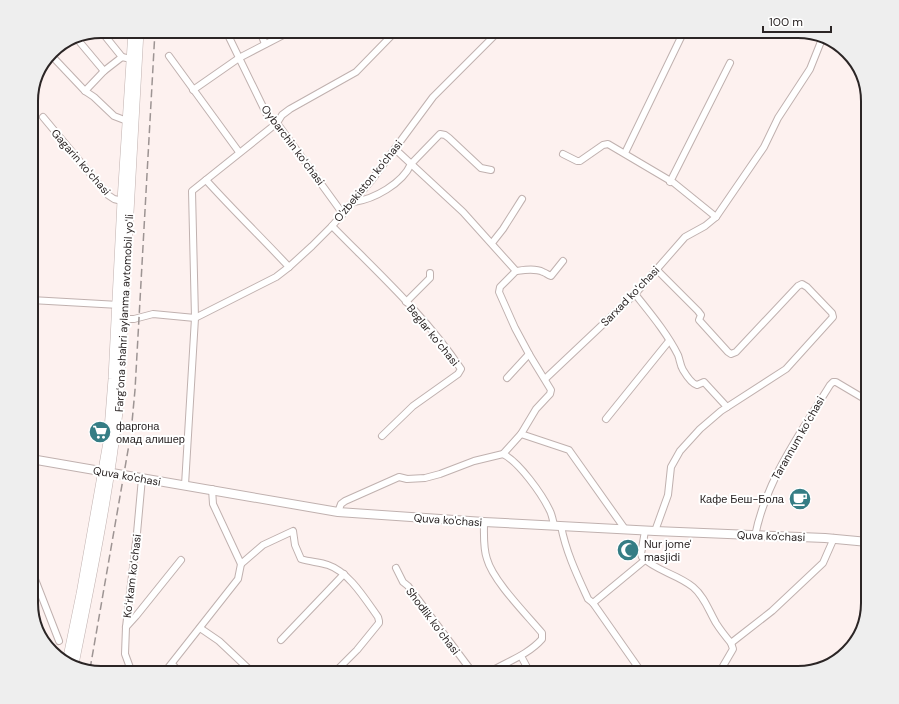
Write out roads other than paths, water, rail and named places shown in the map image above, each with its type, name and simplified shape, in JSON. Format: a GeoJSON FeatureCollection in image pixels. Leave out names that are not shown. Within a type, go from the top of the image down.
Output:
{"type":"FeatureCollection","features":[{"type":"Feature","properties":{"kind":"highway","name":"Fargʻona shahri aylanma avtomobil yoʻli"},"geometry":{"type":"LineString","coordinates":[[68,657],[107,472],[118,412],[124,319],[121,305],[122,201],[127,120],[127,58],[131,38]]}},
{"type":"Feature","properties":{"kind":"highway","name":"Fargʻona shahri aylanma avtomobil yoʻli"},"geometry":{"type":"LineString","coordinates":[[75,660],[88,596],[107,472],[108,442],[121,305],[139,38]]}},
{"type":"Feature","properties":{"kind":"main road","name":"Quva ko'chasi"},"geometry":{"type":"LineString","coordinates":[[38,460],[212,489],[338,512],[484,522],[755,536],[834,538],[861,541]]}},
{"type":"Feature","properties":{"kind":"street"},"geometry":{"type":"LineString","coordinates":[[85,91],[104,72],[127,58],[107,38]]}},
{"type":"Feature","properties":{"kind":"street","name":"Oybarchin koʻchasi"},"geometry":{"type":"LineString","coordinates":[[229,38],[266,113],[277,123],[343,214]]}},
{"type":"Feature","properties":{"kind":"street"},"geometry":{"type":"LineString","coordinates":[[263,38],[265,44]]}},
{"type":"Feature","properties":{"kind":"street"},"geometry":{"type":"LineString","coordinates":[[193,90],[239,58],[277,38]]}},
{"type":"Feature","properties":{"kind":"street"},"geometry":{"type":"LineString","coordinates":[[186,485],[195,318],[192,191],[277,123],[282,115],[290,109],[356,72],[389,38]]}},
{"type":"Feature","properties":{"kind":"street","name":"O'zbekiston ko'chasi"},"geometry":{"type":"LineString","coordinates":[[195,318],[276,277],[289,267],[332,226],[354,202],[433,97],[492,38]]}},
{"type":"Feature","properties":{"kind":"street"},"geometry":{"type":"LineString","coordinates":[[625,153],[681,38]]}},
{"type":"Feature","properties":{"kind":"street"},"geometry":{"type":"LineString","coordinates":[[79,42],[104,72]]}},
{"type":"Feature","properties":{"kind":"street","name":"Sarxad koʻchasi"},"geometry":{"type":"LineString","coordinates":[[545,379],[635,294],[685,237],[705,226],[716,217],[764,147],[778,118],[810,69],[821,42]]}},
{"type":"Feature","properties":{"kind":"street"},"geometry":{"type":"LineString","coordinates":[[168,56],[239,152]]}},
{"type":"Feature","properties":{"kind":"street"},"geometry":{"type":"LineString","coordinates":[[55,59],[85,91],[114,116],[127,120]]}},
{"type":"Feature","properties":{"kind":"street"},"geometry":{"type":"LineString","coordinates":[[670,182],[730,62]]}},
{"type":"Feature","properties":{"kind":"street","name":"Gagarin koʻchasi"},"geometry":{"type":"LineString","coordinates":[[42,117],[108,195],[114,199],[122,201]]}},
{"type":"Feature","properties":{"kind":"street"},"geometry":{"type":"LineString","coordinates":[[354,202],[363,201],[391,187],[409,170],[411,164],[438,136],[442,134],[449,138],[481,168],[490,170]]}},
{"type":"Feature","properties":{"kind":"street"},"geometry":{"type":"LineString","coordinates":[[564,154],[577,161],[580,161],[605,144],[608,144],[674,183],[716,217]]}},
{"type":"Feature","properties":{"kind":"street"},"geometry":{"type":"LineString","coordinates":[[394,149],[463,212],[516,271]]}},
{"type":"Feature","properties":{"kind":"street"},"geometry":{"type":"LineString","coordinates":[[206,180],[289,267]]}},
{"type":"Feature","properties":{"kind":"street"},"geometry":{"type":"LineString","coordinates":[[492,243],[503,229],[522,199]]}},
{"type":"Feature","properties":{"kind":"street","name":"Beglar koʻchasi"},"geometry":{"type":"LineString","coordinates":[[332,226],[406,302],[460,367],[461,371],[413,406],[382,436]]}},
{"type":"Feature","properties":{"kind":"street"},"geometry":{"type":"LineString","coordinates":[[338,512],[341,504],[345,501],[399,477],[407,479],[425,478],[474,461],[503,454],[522,434],[536,409],[550,392],[551,388],[529,354],[515,328],[499,290],[500,287],[516,271],[536,270],[542,271],[551,276],[563,261]]}},
{"type":"Feature","properties":{"kind":"street"},"geometry":{"type":"LineString","coordinates":[[655,531],[668,495],[671,467],[680,451],[700,430],[727,408],[786,369],[833,317],[832,313],[802,284],[798,286],[736,352],[731,354],[699,320],[701,315],[698,311],[656,269]]}},
{"type":"Feature","properties":{"kind":"street"},"geometry":{"type":"LineString","coordinates":[[406,302],[430,278],[430,273]]}},
{"type":"Feature","properties":{"kind":"street"},"geometry":{"type":"LineString","coordinates":[[635,294],[670,341],[678,356],[682,368],[694,384],[697,385],[702,382],[706,383],[727,408]]}},
{"type":"Feature","properties":{"kind":"street"},"geometry":{"type":"LineString","coordinates":[[38,300],[121,305]]}},
{"type":"Feature","properties":{"kind":"street"},"geometry":{"type":"LineString","coordinates":[[124,319],[134,319],[153,314],[195,318]]}},
{"type":"Feature","properties":{"kind":"street"},"geometry":{"type":"LineString","coordinates":[[606,419],[670,341]]}},
{"type":"Feature","properties":{"kind":"street"},"geometry":{"type":"LineString","coordinates":[[507,378],[529,354]]}},
{"type":"Feature","properties":{"kind":"street","name":"Tarannum koʻchasi"},"geometry":{"type":"LineString","coordinates":[[755,536],[759,516],[771,485],[830,384],[836,382],[861,397]]}},
{"type":"Feature","properties":{"kind":"street"},"geometry":{"type":"LineString","coordinates":[[522,434],[565,448],[572,453],[625,529]]}},
{"type":"Feature","properties":{"kind":"street"},"geometry":{"type":"LineString","coordinates":[[503,454],[507,456],[532,483],[551,512],[564,539],[572,564],[588,599],[593,603],[637,666]]}},
{"type":"Feature","properties":{"kind":"street","name":"Koʻrkam koʻchasi"},"geometry":{"type":"LineString","coordinates":[[129,666],[125,654],[126,627],[142,478]]}},
{"type":"Feature","properties":{"kind":"street"},"geometry":{"type":"LineString","coordinates":[[172,664],[238,579],[241,564],[213,504],[212,489]]}},
{"type":"Feature","properties":{"kind":"street"},"geometry":{"type":"LineString","coordinates":[[484,522],[486,559],[490,567],[500,583],[542,633],[542,639],[538,644],[521,656],[500,666]]}},
{"type":"Feature","properties":{"kind":"street"},"geometry":{"type":"LineString","coordinates":[[241,564],[263,545],[294,531],[295,546],[300,559],[328,565],[344,574],[360,592],[379,621],[370,635],[341,666]]}},
{"type":"Feature","properties":{"kind":"street"},"geometry":{"type":"LineString","coordinates":[[646,531],[641,554],[642,557],[655,567],[674,575],[696,590],[703,598],[722,633],[731,643],[733,649],[724,666]]}},
{"type":"Feature","properties":{"kind":"street"},"geometry":{"type":"LineString","coordinates":[[731,643],[772,611],[823,563],[834,538]]}},
{"type":"Feature","properties":{"kind":"street"},"geometry":{"type":"LineString","coordinates":[[126,627],[181,560]]}},
{"type":"Feature","properties":{"kind":"street"},"geometry":{"type":"LineString","coordinates":[[593,603],[645,560]]}},
{"type":"Feature","properties":{"kind":"street","name":"Shodlik koʻchasi"},"geometry":{"type":"LineString","coordinates":[[396,568],[403,582],[408,586],[468,666]]}},
{"type":"Feature","properties":{"kind":"street"},"geometry":{"type":"LineString","coordinates":[[281,640],[344,574]]}},
{"type":"Feature","properties":{"kind":"street"},"geometry":{"type":"LineString","coordinates":[[38,587],[59,640]]}},
{"type":"Feature","properties":{"kind":"street"},"geometry":{"type":"LineString","coordinates":[[200,628],[219,641],[246,666]]}},
{"type":"Feature","properties":{"kind":"street"},"geometry":{"type":"LineString","coordinates":[[521,656],[526,666]]}},
{"type":"Feature","properties":{"kind":"railway"},"geometry":{"type":"LineString","coordinates":[[91,665],[131,433],[135,390],[155,38]]}},
{"type":"Feature","properties":{"kind":"place","name":"фаргона омад алишер"},"geometry":{"type":"Point","coordinates":[100,432]}},
{"type":"Feature","properties":{"kind":"place","name":"Кафе Беш-Бола"},"geometry":{"type":"Point","coordinates":[800,499]}},
{"type":"Feature","properties":{"kind":"place","name":"Nur jome' masjidi"},"geometry":{"type":"Point","coordinates":[628,550]}}]}
